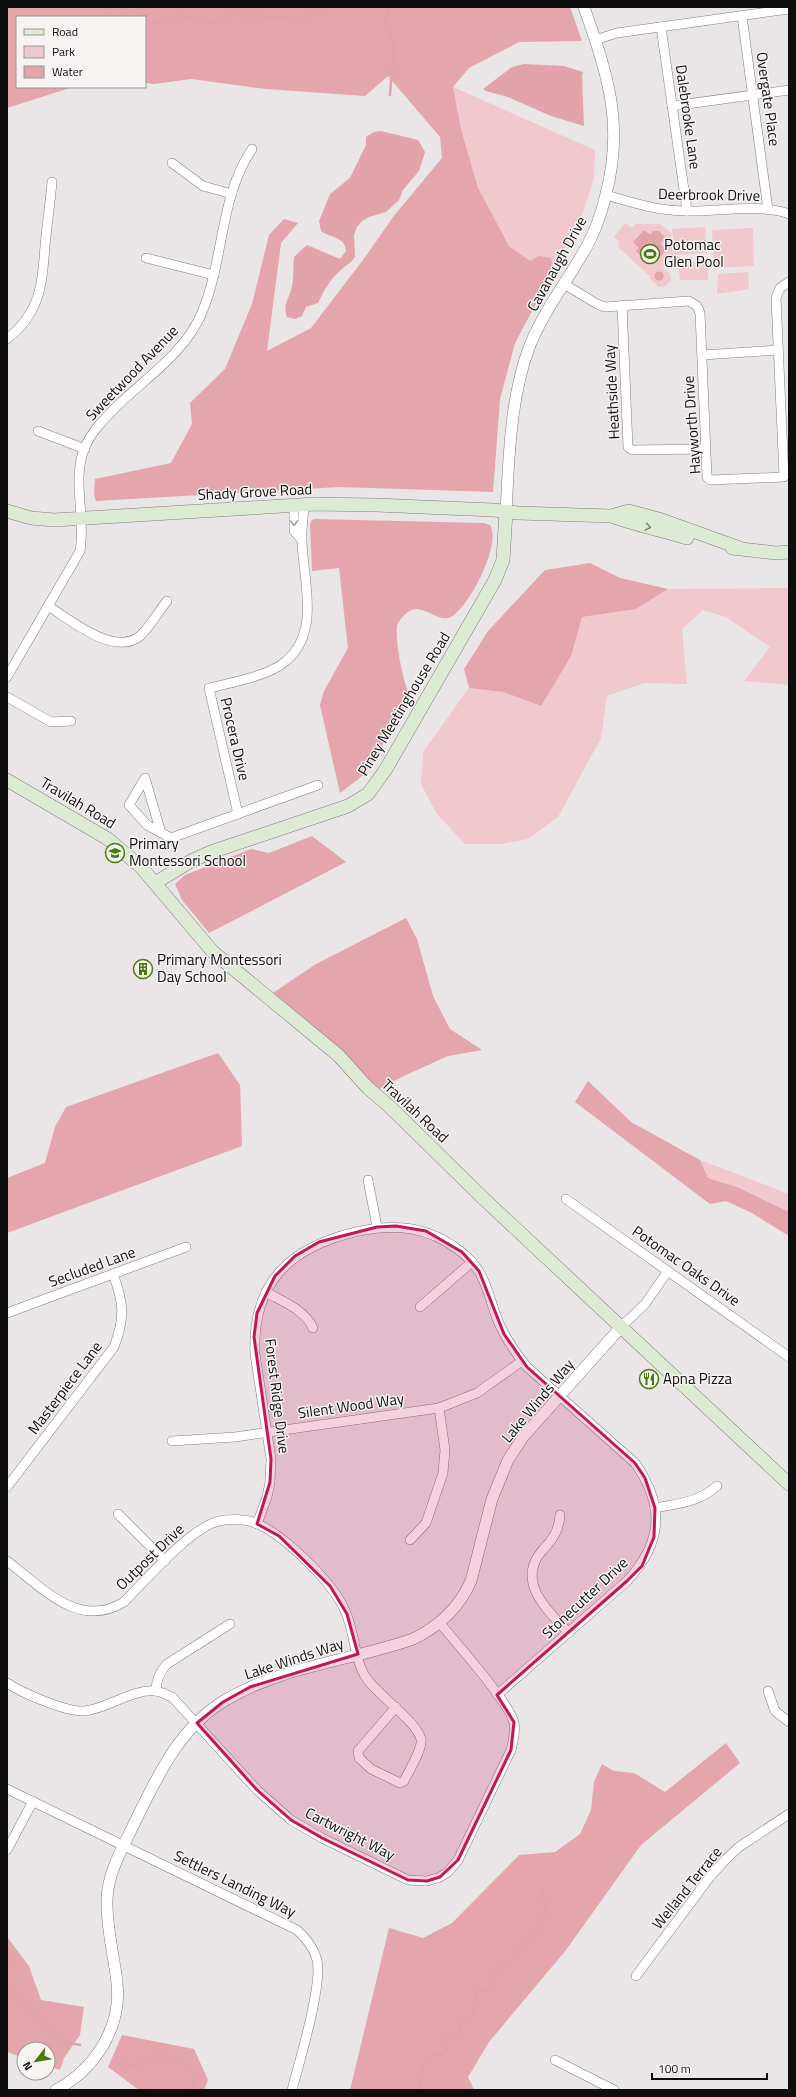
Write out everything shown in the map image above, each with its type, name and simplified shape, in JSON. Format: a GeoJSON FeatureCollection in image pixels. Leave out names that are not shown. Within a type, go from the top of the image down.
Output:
{"type":"FeatureCollection","features":[{"type":"Feature","properties":{"kind":"main road","name":"Shady Grove Road"},"geometry":{"type":"LineString","coordinates":[[7,511],[41,519],[81,519],[299,505],[376,505],[506,512]]}},
{"type":"Feature","properties":{"kind":"main road"},"geometry":{"type":"LineString","coordinates":[[506,512],[611,516],[629,511],[662,520],[740,548],[776,553],[789,552]]}},
{"type":"Feature","properties":{"kind":"main road","name":"Piney Meetinghouse Road"},"geometry":{"type":"LineString","coordinates":[[155,883],[185,865],[211,852],[337,810],[368,794],[386,770],[495,580],[502,560],[506,512]]}},
{"type":"Feature","properties":{"kind":"main road","name":"Travilah Road"},"geometry":{"type":"LineString","coordinates":[[7,780],[108,839],[141,867],[188,925],[213,952],[338,1055],[368,1088],[390,1107],[485,1200],[789,1484]]}},
{"type":"Feature","properties":{"kind":"street","name":"Cavanaugh Drive"},"geometry":{"type":"LineString","coordinates":[[506,512],[518,386],[530,346],[537,330],[588,245],[599,219],[613,166],[615,135],[611,96],[584,7]]}},
{"type":"Feature","properties":{"kind":"street"},"geometry":{"type":"LineString","coordinates":[[595,40],[617,33],[789,9]]}},
{"type":"Feature","properties":{"kind":"street","name":"Overgate Place"},"geometry":{"type":"LineString","coordinates":[[742,16],[768,210]]}},
{"type":"Feature","properties":{"kind":"street","name":"Dalebrooke Lane"},"geometry":{"type":"LineString","coordinates":[[661,27],[687,212]]}},
{"type":"Feature","properties":{"kind":"street"},"geometry":{"type":"LineString","coordinates":[[672,106],[789,90]]}},
{"type":"Feature","properties":{"kind":"street","name":"Sweetwood Avenue"},"geometry":{"type":"LineString","coordinates":[[7,677],[80,551],[81,519],[79,477],[84,448],[106,417],[172,354],[190,334],[203,311],[214,275],[232,194],[240,169],[252,149]]}},
{"type":"Feature","properties":{"kind":"street"},"geometry":{"type":"LineString","coordinates":[[172,163],[203,186],[232,194]]}},
{"type":"Feature","properties":{"kind":"street"},"geometry":{"type":"LineString","coordinates":[[7,339],[24,324],[31,314],[39,294],[52,182]]}},
{"type":"Feature","properties":{"kind":"street","name":"Deerbrook Drive"},"geometry":{"type":"LineString","coordinates":[[606,195],[641,206],[665,210],[687,212],[768,210],[789,214]]}},
{"type":"Feature","properties":{"kind":"street"},"geometry":{"type":"LineString","coordinates":[[146,258],[214,275]]}},
{"type":"Feature","properties":{"kind":"street","name":"Hayworth Drive"},"geometry":{"type":"LineString","coordinates":[[564,284],[597,304],[605,307],[689,302],[697,306],[700,313],[707,477],[710,480],[784,476],[776,298],[780,288],[789,282]]}},
{"type":"Feature","properties":{"kind":"street","name":"Heathside Way"},"geometry":{"type":"LineString","coordinates":[[622,305],[628,447],[632,450],[705,449]]}},
{"type":"Feature","properties":{"kind":"street"},"geometry":{"type":"LineString","coordinates":[[702,355],[778,350]]}},
{"type":"Feature","properties":{"kind":"street"},"geometry":{"type":"LineString","coordinates":[[38,431],[84,448]]}},
{"type":"Feature","properties":{"kind":"street","name":"Procera Drive"},"geometry":{"type":"LineString","coordinates":[[238,814],[208,688],[249,678],[280,665],[286,661],[296,649],[307,624],[301,539],[294,531],[299,505]]}},
{"type":"Feature","properties":{"kind":"street"},"geometry":{"type":"LineString","coordinates":[[48,606],[101,638],[111,642],[121,643],[140,636],[166,602]]}},
{"type":"Feature","properties":{"kind":"street"},"geometry":{"type":"LineString","coordinates":[[7,696],[51,722],[71,721]]}},
{"type":"Feature","properties":{"kind":"street"},"geometry":{"type":"LineString","coordinates":[[161,833],[145,778],[129,805],[147,825],[161,833],[171,838],[318,785]]}},
{"type":"Feature","properties":{"kind":"street"},"geometry":{"type":"LineString","coordinates":[[368,1180],[377,1227]]}},
{"type":"Feature","properties":{"kind":"street","name":"Potomac Oaks Drive"},"geometry":{"type":"LineString","coordinates":[[566,1199],[789,1357]]}},
{"type":"Feature","properties":{"kind":"street","name":"Forest Ridge Drive"},"geometry":{"type":"LineString","coordinates":[[257,1524],[270,1482],[271,1459],[255,1354],[254,1337],[257,1313],[266,1292],[286,1264],[306,1249],[334,1237],[377,1227],[396,1226],[426,1231],[448,1242],[462,1252],[472,1262],[485,1282],[504,1334],[522,1361],[560,1396]]}},
{"type":"Feature","properties":{"kind":"street","name":"Secluded Lane"},"geometry":{"type":"LineString","coordinates":[[7,1313],[186,1247]]}},
{"type":"Feature","properties":{"kind":"street"},"geometry":{"type":"LineString","coordinates":[[420,1306],[472,1262]]}},
{"type":"Feature","properties":{"kind":"street"},"geometry":{"type":"LineString","coordinates":[[621,1327],[645,1304],[668,1271]]}},
{"type":"Feature","properties":{"kind":"street","name":"Masterpiece Lane"},"geometry":{"type":"LineString","coordinates":[[7,1487],[114,1347],[121,1329],[123,1310],[120,1292],[114,1274]]}},
{"type":"Feature","properties":{"kind":"street"},"geometry":{"type":"LineString","coordinates":[[266,1292],[302,1312],[309,1320],[313,1328]]}},
{"type":"Feature","properties":{"kind":"street","name":"Lake Winds Way"},"geometry":{"type":"LineString","coordinates":[[56,2090],[78,2076],[98,2055],[112,2026],[117,2004],[117,1984],[107,1913],[107,1897],[112,1873],[160,1770],[173,1750],[197,1723],[223,1702],[250,1687],[358,1654],[390,1647],[428,1632],[440,1623],[458,1605],[471,1581],[492,1499],[508,1460],[524,1438],[621,1327]]}},
{"type":"Feature","properties":{"kind":"street","name":"Silent Wood Way"},"geometry":{"type":"LineString","coordinates":[[172,1441],[235,1437],[439,1408],[477,1393],[522,1361]]}},
{"type":"Feature","properties":{"kind":"street","name":"Stonecutter Drive"},"geometry":{"type":"LineString","coordinates":[[498,1695],[642,1566],[654,1537],[655,1508],[645,1478],[635,1463],[560,1396]]}},
{"type":"Feature","properties":{"kind":"street"},"geometry":{"type":"LineString","coordinates":[[410,1540],[426,1524],[443,1473],[444,1450],[439,1408]]}},
{"type":"Feature","properties":{"kind":"street"},"geometry":{"type":"LineString","coordinates":[[655,1508],[696,1500],[706,1496],[717,1486]]}},
{"type":"Feature","properties":{"kind":"street"},"geometry":{"type":"LineString","coordinates":[[118,1514],[165,1561]]}},
{"type":"Feature","properties":{"kind":"street"},"geometry":{"type":"LineString","coordinates":[[560,1515],[560,1526],[556,1534],[538,1557],[533,1576],[535,1592],[540,1601],[569,1633]]}},
{"type":"Feature","properties":{"kind":"street","name":"Outpost Drive"},"geometry":{"type":"LineString","coordinates":[[7,1561],[62,1603],[79,1610],[95,1613],[115,1608],[124,1602],[192,1535],[207,1525],[232,1520],[245,1520],[257,1524],[279,1536],[330,1586],[347,1614],[366,1677],[376,1691],[396,1707],[421,1737],[422,1744],[404,1781],[400,1783],[371,1769],[359,1758],[358,1751],[396,1707]]}},
{"type":"Feature","properties":{"kind":"street","name":"Cartwright Way"},"geometry":{"type":"LineString","coordinates":[[156,1690],[172,1697],[257,1790],[291,1820],[322,1838],[408,1880],[427,1881],[448,1872],[458,1860],[511,1750],[514,1722],[506,1706],[498,1695],[440,1623]]}},
{"type":"Feature","properties":{"kind":"street"},"geometry":{"type":"LineString","coordinates":[[7,1683],[59,1707],[77,1711],[96,1709],[145,1691],[156,1690],[156,1682],[161,1671],[167,1664],[230,1624]]}},
{"type":"Feature","properties":{"kind":"street"},"geometry":{"type":"LineString","coordinates":[[768,1691],[775,1711],[789,1722]]}},
{"type":"Feature","properties":{"kind":"street","name":"Settlers Landing Way"},"geometry":{"type":"LineString","coordinates":[[7,1789],[297,1930],[305,1938],[314,1952],[318,1962],[318,1981],[292,2090]]}},
{"type":"Feature","properties":{"kind":"street"},"geometry":{"type":"LineString","coordinates":[[7,1850],[33,1801]]}},
{"type":"Feature","properties":{"kind":"street","name":"Welland Terrace"},"geometry":{"type":"LineString","coordinates":[[636,1976],[709,1878],[726,1859],[739,1847],[789,1814]]}},
{"type":"Feature","properties":{"kind":"street"},"geometry":{"type":"LineString","coordinates":[[554,2060],[614,2090]]}},
{"type":"Feature","properties":{"kind":"highlighted area"},"geometry":{"type":"Polygon","coordinates":[[[396,1226],[426,1231],[462,1252],[479,1271],[504,1334],[527,1367],[635,1463],[645,1478],[655,1508],[654,1537],[642,1566],[627,1581],[497,1695],[514,1722],[511,1750],[458,1860],[440,1877],[427,1881],[408,1880],[322,1838],[291,1820],[257,1790],[197,1723],[223,1702],[250,1687],[358,1654],[347,1614],[330,1586],[279,1536],[257,1524],[270,1482],[271,1459],[254,1337],[257,1313],[275,1276],[295,1256],[319,1242],[377,1227],[396,1226]]]}},
{"type":"Feature","properties":{"kind":"green space"},"geometry":{"type":"Polygon","coordinates":[[[453,87],[595,150],[594,177],[583,213],[554,270],[551,258],[530,261],[509,246],[478,188],[461,129],[453,87]]]}},
{"type":"Feature","properties":{"kind":"green space","name":"Potomac Glen Pool"},"geometry":{"type":"Polygon","coordinates":[[[625,223],[632,228],[635,224],[660,224],[671,233],[673,256],[663,267],[670,274],[671,280],[666,286],[659,287],[649,278],[650,276],[618,247],[619,242],[614,237],[625,223]]]}},
{"type":"Feature","properties":{"kind":"green space"},"geometry":{"type":"Polygon","coordinates":[[[705,227],[707,253],[674,255],[672,229],[705,227]]]}},
{"type":"Feature","properties":{"kind":"green space"},"geometry":{"type":"Polygon","coordinates":[[[753,228],[754,266],[714,268],[712,230],[753,228]]]}},
{"type":"Feature","properties":{"kind":"green space"},"geometry":{"type":"Polygon","coordinates":[[[708,261],[708,280],[680,280],[678,263],[708,261]]]}},
{"type":"Feature","properties":{"kind":"green space"},"geometry":{"type":"Polygon","coordinates":[[[748,272],[749,289],[717,294],[718,274],[748,272]]]}},
{"type":"Feature","properties":{"kind":"green space"},"geometry":{"type":"Polygon","coordinates":[[[789,588],[789,685],[744,681],[770,647],[726,617],[703,610],[682,629],[687,684],[644,683],[607,696],[601,738],[558,817],[528,839],[500,844],[465,844],[437,814],[421,784],[423,752],[469,688],[503,692],[541,706],[582,617],[636,609],[668,589],[789,588]]]}},
{"type":"Feature","properties":{"kind":"green space"},"geometry":{"type":"Polygon","coordinates":[[[700,1160],[789,1194],[789,1212],[737,1187],[708,1178],[700,1160]]]}},
{"type":"Feature","properties":{"kind":"shaded area"},"geometry":{"type":"Polygon","coordinates":[[[7,7],[570,7],[582,41],[519,42],[469,68],[453,87],[461,129],[478,188],[509,246],[530,261],[539,256],[551,258],[554,270],[515,343],[500,399],[493,492],[339,487],[96,501],[94,494],[95,479],[171,463],[192,424],[190,403],[225,369],[252,304],[269,235],[284,219],[298,223],[281,243],[267,351],[311,328],[366,256],[393,217],[442,158],[440,137],[388,76],[365,96],[266,89],[191,79],[154,84],[146,83],[146,16],[16,16],[16,88],[70,88],[7,108],[7,7]]]}},
{"type":"Feature","properties":{"kind":"shaded area"},"geometry":{"type":"Polygon","coordinates":[[[314,519],[483,523],[490,525],[493,534],[492,546],[482,574],[474,589],[458,611],[451,617],[441,618],[419,609],[413,609],[401,618],[397,626],[397,641],[405,683],[411,697],[366,773],[340,793],[320,705],[324,691],[348,648],[339,568],[312,571],[310,525],[311,521],[314,519]]]}},
{"type":"Feature","properties":{"kind":"shaded area"},"geometry":{"type":"Polygon","coordinates":[[[590,563],[620,578],[668,589],[636,609],[582,617],[571,656],[541,706],[503,692],[469,688],[464,669],[488,631],[545,570],[590,563]]]}},
{"type":"Feature","properties":{"kind":"shaded area"},"geometry":{"type":"Polygon","coordinates":[[[312,836],[346,862],[209,933],[182,900],[175,884],[185,875],[251,849],[269,853],[312,836]]]}},
{"type":"Feature","properties":{"kind":"shaded area"},"geometry":{"type":"Polygon","coordinates":[[[406,918],[417,939],[433,996],[450,1029],[482,1050],[448,1056],[373,1092],[267,997],[316,964],[406,918]]]}},
{"type":"Feature","properties":{"kind":"shaded area"},"geometry":{"type":"Polygon","coordinates":[[[218,1053],[240,1085],[242,1146],[7,1233],[7,1178],[45,1163],[55,1127],[66,1107],[218,1053]]]}},
{"type":"Feature","properties":{"kind":"shaded area"},"geometry":{"type":"Polygon","coordinates":[[[588,1081],[631,1122],[700,1160],[708,1178],[737,1187],[789,1212],[789,1236],[752,1213],[726,1201],[710,1204],[575,1102],[588,1081]]]}},
{"type":"Feature","properties":{"kind":"shaded area"},"geometry":{"type":"Polygon","coordinates":[[[726,1743],[740,1763],[641,1845],[566,1950],[489,2042],[468,2077],[474,2090],[350,2090],[389,1928],[423,1938],[452,1923],[519,1855],[555,1852],[580,1834],[591,1810],[594,1782],[602,1764],[614,1771],[634,1773],[665,1792],[726,1743]]]}},
{"type":"Feature","properties":{"kind":"shaded area"},"geometry":{"type":"Polygon","coordinates":[[[7,1937],[29,1966],[41,2000],[84,2007],[80,2035],[64,2058],[60,2070],[56,2069],[56,2041],[16,2041],[16,2055],[7,2052],[7,1937]]]}},
{"type":"Feature","properties":{"kind":"shaded area"},"geometry":{"type":"Polygon","coordinates":[[[122,2035],[194,2049],[208,2080],[204,2090],[139,2090],[108,2067],[122,2035]]]}},
{"type":"Feature","properties":{"kind":"water"},"geometry":{"type":"Polygon","coordinates":[[[524,64],[564,66],[583,72],[584,126],[551,116],[508,97],[483,89],[512,67],[524,64]]]}},
{"type":"Feature","properties":{"kind":"water"},"geometry":{"type":"Polygon","coordinates":[[[381,131],[418,140],[425,152],[419,171],[403,190],[399,200],[386,212],[369,217],[362,221],[357,227],[354,235],[355,257],[331,280],[318,303],[306,307],[302,316],[295,319],[287,317],[285,308],[292,286],[294,257],[307,245],[340,259],[346,251],[345,246],[340,240],[321,231],[319,221],[330,194],[350,178],[366,145],[366,137],[374,132],[381,131]]]}},
{"type":"Feature","properties":{"kind":"water"},"geometry":{"type":"Polygon","coordinates":[[[644,230],[650,235],[653,231],[659,231],[664,236],[661,244],[666,250],[655,262],[649,257],[645,260],[636,251],[639,248],[633,242],[644,230]]]}},
{"type":"Feature","properties":{"kind":"water"},"geometry":{"type":"Polygon","coordinates":[[[659,271],[664,276],[659,281],[654,276],[659,271]]]}},
{"type":"Feature","properties":{"kind":"waterway"},"geometry":{"type":"LineString","coordinates":[[107,16],[120,7]]}},
{"type":"Feature","properties":{"kind":"waterway"},"geometry":{"type":"LineString","coordinates":[[126,7],[140,16]]}},
{"type":"Feature","properties":{"kind":"waterway"},"geometry":{"type":"LineString","coordinates":[[146,21],[150,24],[182,16],[217,24],[228,16],[238,15],[301,19],[318,13],[325,7]]}},
{"type":"Feature","properties":{"kind":"waterway"},"geometry":{"type":"LineString","coordinates":[[389,7],[385,22],[394,45],[390,95]]}},
{"type":"Feature","properties":{"kind":"waterway"},"geometry":{"type":"LineString","coordinates":[[92,16],[107,16]]}},
{"type":"Feature","properties":{"kind":"waterway"},"geometry":{"type":"LineString","coordinates":[[7,61],[16,56]]}},
{"type":"Feature","properties":{"kind":"waterway"},"geometry":{"type":"LineString","coordinates":[[421,2090],[421,2077],[425,2061],[434,2054],[441,2054],[447,2050],[442,2037],[455,2037],[460,2032],[461,2023],[466,2024],[473,2015],[477,1992],[482,1990],[485,1992],[489,1988],[494,1979],[493,1973],[511,1961],[522,1944],[542,1924],[546,1911],[542,1889]]}},
{"type":"Feature","properties":{"kind":"waterway"},"geometry":{"type":"LineString","coordinates":[[7,1953],[11,1957],[12,1964],[7,1969]]}},
{"type":"Feature","properties":{"kind":"waterway"},"geometry":{"type":"LineString","coordinates":[[7,1987],[19,2002],[47,2026],[59,2041],[80,2045]]}},
{"type":"Feature","properties":{"kind":"waterway"},"geometry":{"type":"LineString","coordinates":[[120,2063],[138,2066],[161,2054],[182,2063],[190,2070],[196,2079],[191,2090]]}},
{"type":"Feature","properties":{"kind":"place","name":"Potomac Glen Pool"},"geometry":{"type":"Point","coordinates":[650,254]}},
{"type":"Feature","properties":{"kind":"place","name":"Primary Montessori School"},"geometry":{"type":"Point","coordinates":[115,853]}},
{"type":"Feature","properties":{"kind":"place","name":"Primary Montessori Day School"},"geometry":{"type":"Point","coordinates":[143,969]}},
{"type":"Feature","properties":{"kind":"place","name":"Apna Pizza"},"geometry":{"type":"Point","coordinates":[649,1379]}}]}
